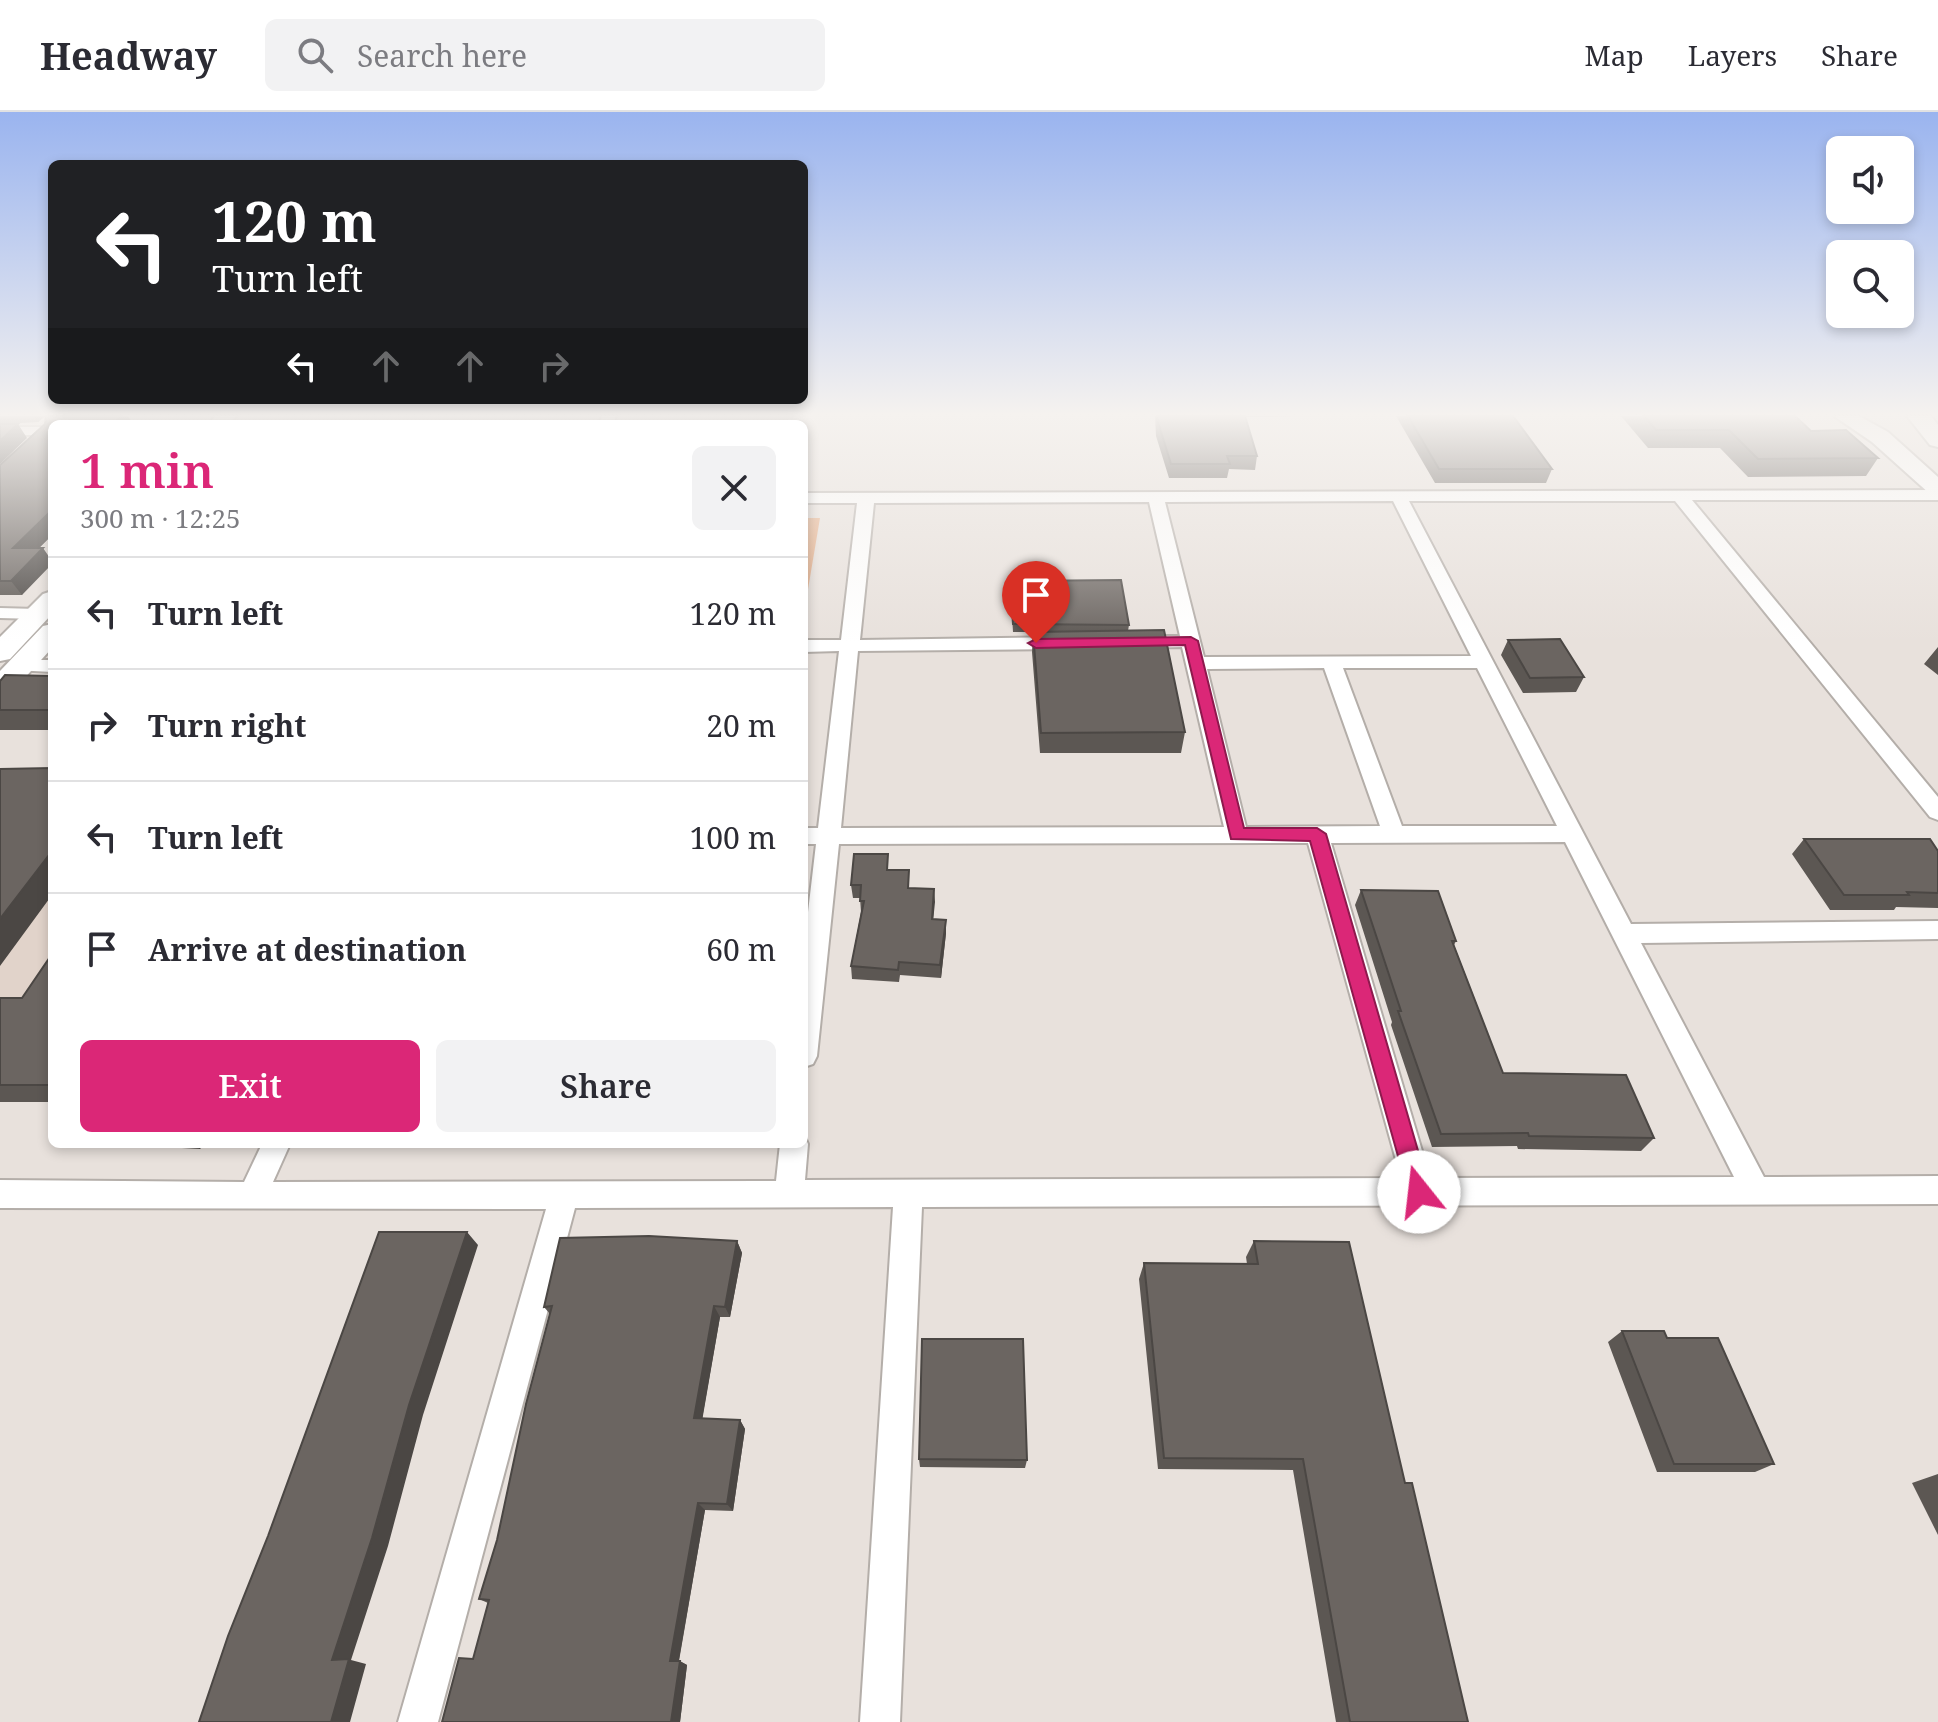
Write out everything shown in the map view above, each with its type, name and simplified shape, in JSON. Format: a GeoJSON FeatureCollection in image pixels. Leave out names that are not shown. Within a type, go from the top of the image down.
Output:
{"type":"FeatureCollection","features":[{"type":"Feature","properties":{"kind":"street"},"geometry":{"type":"LineString","coordinates":[[808,498],[1938,492]]}},
{"type":"Feature","properties":{"kind":"street"},"geometry":{"type":"LineString","coordinates":[[1679,495],[1938,812]]}},
{"type":"Feature","properties":{"kind":"street"},"geometry":{"type":"LineString","coordinates":[[1398,496],[1756,1191]]}},
{"type":"Feature","properties":{"kind":"street"},"geometry":{"type":"LineString","coordinates":[[1156,497],[1237,835]]}},
{"type":"Feature","properties":{"kind":"street"},"geometry":{"type":"LineString","coordinates":[[808,1019],[866,498]]}},
{"type":"Feature","properties":{"kind":"street"},"geometry":{"type":"LineString","coordinates":[[0,613],[47,615]]}},
{"type":"Feature","properties":{"kind":"street"},"geometry":{"type":"LineString","coordinates":[[0,688],[10,659],[47,615]]}},
{"type":"Feature","properties":{"kind":"street"},"geometry":{"type":"LineString","coordinates":[[1113,642],[1191,641]]}},
{"type":"Feature","properties":{"kind":"street"},"geometry":{"type":"LineString","coordinates":[[808,646],[1082,643]]}},
{"type":"Feature","properties":{"kind":"street"},"geometry":{"type":"LineString","coordinates":[[10,659],[48,665]]}},
{"type":"Feature","properties":{"kind":"street"},"geometry":{"type":"LineString","coordinates":[[1331,662],[1394,834]]}},
{"type":"Feature","properties":{"kind":"street"},"geometry":{"type":"LineString","coordinates":[[1196,663],[1483,662]]}},
{"type":"Feature","properties":{"kind":"street"},"geometry":{"type":"LineString","coordinates":[[1317,834],[1419,1192]]}},
{"type":"Feature","properties":{"kind":"street"},"geometry":{"type":"LineString","coordinates":[[808,836],[1572,834]]}},
{"type":"Feature","properties":{"kind":"street"},"geometry":{"type":"LineString","coordinates":[[1624,934],[1938,930]]}},
{"type":"Feature","properties":{"kind":"street"},"geometry":{"type":"LineString","coordinates":[[252,1196],[274,1148]]}},
{"type":"Feature","properties":{"kind":"street"},"geometry":{"type":"LineString","coordinates":[[789,1195],[794,1148]]}},
{"type":"Feature","properties":{"kind":"street"},"geometry":{"type":"LineString","coordinates":[[0,1194],[789,1195],[1938,1190]]}},
{"type":"Feature","properties":{"kind":"street"},"geometry":{"type":"LineString","coordinates":[[880,1722],[908,1194]]}},
{"type":"Feature","properties":{"kind":"street"},"geometry":{"type":"LineString","coordinates":[[418,1722],[564,1195]]}},
{"type":"Feature","properties":{"kind":"shaded area"},"geometry":{"type":"Polygon","coordinates":[[[808,518],[820,518],[808,589],[808,518]]]}},
{"type":"Feature","properties":{"kind":"shaded area"},"geometry":{"type":"Polygon","coordinates":[[[0,780],[48,780],[48,976],[0,1046],[0,780]]]}},
{"type":"Feature","properties":{"kind":"building"},"geometry":{"type":"Polygon","coordinates":[[[0,491],[48,491],[48,514],[13,548],[43,548],[11,581],[0,581],[0,491]]]}},
{"type":"Feature","properties":{"kind":"building"},"geometry":{"type":"Polygon","coordinates":[[[1121,580],[1129,625],[1013,624],[1010,581],[1121,580]]]}},
{"type":"Feature","properties":{"kind":"building"},"geometry":{"type":"Polygon","coordinates":[[[1164,630],[1185,732],[1041,733],[1033,632],[1164,630]]]}},
{"type":"Feature","properties":{"kind":"building"},"geometry":{"type":"Polygon","coordinates":[[[1560,639],[1584,677],[1530,678],[1508,640],[1560,639]]]}},
{"type":"Feature","properties":{"kind":"building"},"geometry":{"type":"Polygon","coordinates":[[[5,675],[48,676],[48,710],[0,710],[0,681],[5,675]]]}},
{"type":"Feature","properties":{"kind":"building"},"geometry":{"type":"Polygon","coordinates":[[[48,768],[48,856],[0,919],[0,769],[48,768]]]}},
{"type":"Feature","properties":{"kind":"building"},"geometry":{"type":"Polygon","coordinates":[[[1804,839],[1930,839],[1938,851],[1938,893],[1844,895],[1804,839]]]}},
{"type":"Feature","properties":{"kind":"building"},"geometry":{"type":"Polygon","coordinates":[[[854,854],[888,854],[887,870],[909,870],[908,888],[934,889],[932,919],[946,920],[940,965],[899,962],[898,970],[851,966],[864,901],[860,901],[861,885],[851,885],[854,854]]]}},
{"type":"Feature","properties":{"kind":"building"},"geometry":{"type":"Polygon","coordinates":[[[1361,890],[1438,891],[1456,941],[1452,941],[1503,1073],[1626,1075],[1654,1138],[1529,1136],[1528,1133],[1441,1134],[1398,1011],[1401,1011],[1361,890]]]}},
{"type":"Feature","properties":{"kind":"building"},"geometry":{"type":"Polygon","coordinates":[[[48,960],[48,1085],[0,1085],[0,998],[22,998],[48,960]]]}},
{"type":"Feature","properties":{"kind":"building"},"geometry":{"type":"Polygon","coordinates":[[[379,1232],[467,1232],[409,1405],[372,1538],[332,1660],[349,1659],[331,1722],[199,1722],[228,1636],[268,1536],[379,1232]]]}},
{"type":"Feature","properties":{"kind":"building"},"geometry":{"type":"Polygon","coordinates":[[[649,1236],[737,1241],[725,1307],[714,1306],[694,1418],[740,1420],[727,1504],[698,1503],[670,1661],[680,1661],[671,1722],[442,1722],[459,1658],[473,1659],[489,1600],[479,1599],[497,1540],[526,1404],[552,1306],[544,1307],[560,1238],[649,1236]]]}},
{"type":"Feature","properties":{"kind":"building"},"geometry":{"type":"Polygon","coordinates":[[[1254,1241],[1349,1242],[1405,1483],[1412,1483],[1468,1722],[1350,1722],[1303,1459],[1164,1458],[1144,1263],[1258,1264],[1254,1241]]]}},
{"type":"Feature","properties":{"kind":"building"},"geometry":{"type":"Polygon","coordinates":[[[1622,1331],[1664,1331],[1667,1338],[1718,1338],[1774,1464],[1674,1464],[1622,1331]]]}},
{"type":"Feature","properties":{"kind":"building"},"geometry":{"type":"Polygon","coordinates":[[[922,1339],[1023,1339],[1027,1460],[919,1459],[922,1339]]]}},
{"type":"Feature","properties":{"kind":"route"},"geometry":{"type":"LineString","coordinates":[[1036,643],[1191,641],[1237,835],[1317,834],[1419,1192]]}}]}
